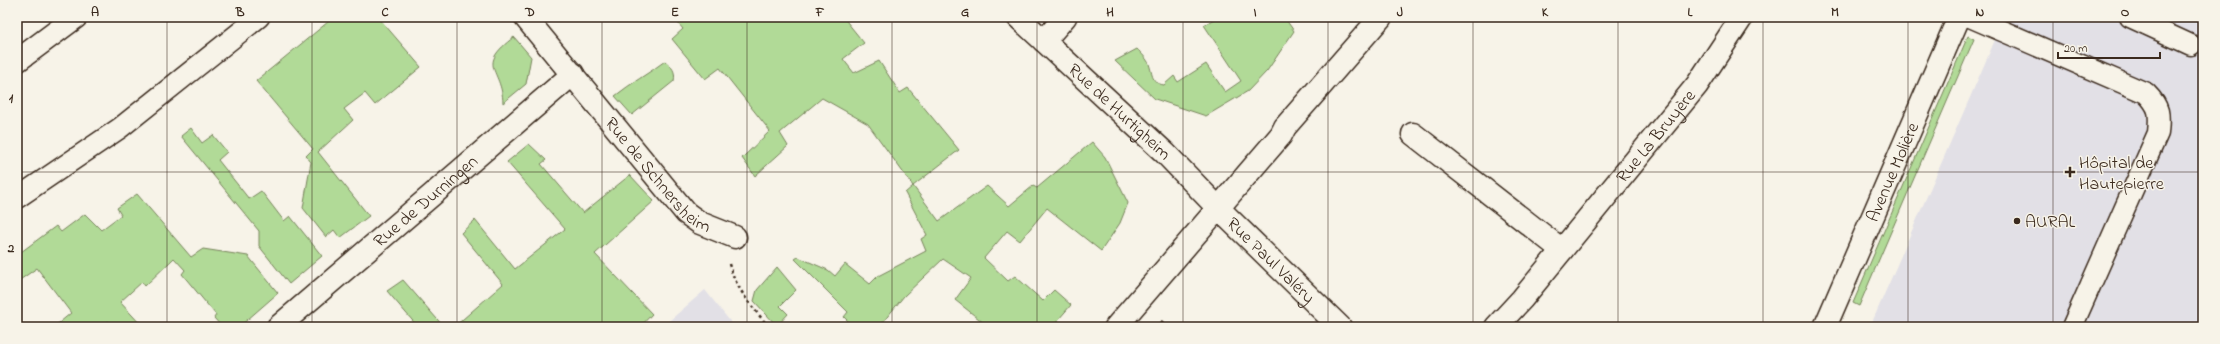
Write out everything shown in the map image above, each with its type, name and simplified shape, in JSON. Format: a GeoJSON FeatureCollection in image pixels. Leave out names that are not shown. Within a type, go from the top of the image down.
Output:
{"type":"FeatureCollection","features":[{"type":"Feature","properties":{"kind":"street"},"geometry":{"type":"LineString","coordinates":[[17,61],[76,17]]}},
{"type":"Feature","properties":{"kind":"street","name":"Rue de Schnersheim"},"geometry":{"type":"LineString","coordinates":[[525,17],[686,213],[700,224],[735,237]]}},
{"type":"Feature","properties":{"kind":"street","name":"Rue de Hurtigheim"},"geometry":{"type":"LineString","coordinates":[[1018,17],[1165,153],[1219,209]]}},
{"type":"Feature","properties":{"kind":"street"},"geometry":{"type":"LineString","coordinates":[[1044,41],[1065,17]]}},
{"type":"Feature","properties":{"kind":"street"},"geometry":{"type":"LineString","coordinates":[[1116,327],[1219,209],[1281,135],[1286,126],[1381,17]]}},
{"type":"Feature","properties":{"kind":"street","name":"Rue La Bruyère"},"geometry":{"type":"LineString","coordinates":[[1496,327],[1562,250],[1697,85],[1742,17]]}},
{"type":"Feature","properties":{"kind":"street","name":"Avenue Molière"},"geometry":{"type":"LineString","coordinates":[[1825,327],[1959,17]]}},
{"type":"Feature","properties":{"kind":"street","name":"Rue de Durningen"},"geometry":{"type":"LineString","coordinates":[[278,327],[573,74]]}},
{"type":"Feature","properties":{"kind":"street"},"geometry":{"type":"LineString","coordinates":[[1413,134],[1562,250]]}},
{"type":"Feature","properties":{"kind":"street","name":"Rue Paul Valéry"},"geometry":{"type":"LineString","coordinates":[[1219,209],[1340,327]]}},
{"type":"Feature","properties":{"kind":"lane"},"geometry":{"type":"LineString","coordinates":[[17,198],[120,128],[259,17]]}},
{"type":"Feature","properties":{"kind":"lane"},"geometry":{"type":"LineString","coordinates":[[1970,17],[2146,93],[2156,103],[2160,117],[2158,133],[2072,327]]}},
{"type":"Feature","properties":{"kind":"lane"},"geometry":{"type":"LineString","coordinates":[[2130,17],[2191,45]]}},
{"type":"Feature","properties":{"kind":"path","name":"Rue de Schnersheim"},"geometry":{"type":"LineString","coordinates":[[735,237],[726,257],[732,277],[747,301],[770,327]]}},
{"type":"Feature","properties":{"kind":"shaded area","name":"Hôpital de Hautepierre"},"geometry":{"type":"Polygon","coordinates":[[[2005,17],[2203,17],[2203,327],[1870,327],[2005,17]]]}},
{"type":"Feature","properties":{"kind":"shaded area"},"geometry":{"type":"Polygon","coordinates":[[[705,290],[733,325],[731,327],[662,327],[705,290]]]}},
{"type":"Feature","properties":{"kind":"green space"},"geometry":{"type":"Polygon","coordinates":[[[334,17],[378,17],[421,67],[375,105],[365,93],[344,109],[353,120],[318,152],[369,216],[340,238],[334,230],[326,237],[303,208],[311,162],[306,156],[313,149],[256,81],[334,17]]]}},
{"type":"Feature","properties":{"kind":"green space"},"geometry":{"type":"Polygon","coordinates":[[[673,17],[843,17],[864,43],[843,59],[854,73],[879,61],[900,93],[908,88],[959,150],[913,186],[868,124],[822,98],[780,133],[788,146],[755,176],[742,158],[770,131],[720,68],[705,79],[672,39],[683,29],[673,17]]]}},
{"type":"Feature","properties":{"kind":"green space"},"geometry":{"type":"Polygon","coordinates":[[[1217,17],[1284,17],[1294,31],[1267,71],[1248,91],[1206,116],[1155,99],[1115,61],[1137,49],[1148,62],[1155,80],[1164,85],[1174,76],[1178,82],[1206,64],[1225,92],[1241,81],[1204,25],[1217,17]]]}},
{"type":"Feature","properties":{"kind":"green space"},"geometry":{"type":"Polygon","coordinates":[[[1968,36],[1974,39],[1859,306],[1853,303],[1968,36]]]}},
{"type":"Feature","properties":{"kind":"green space"},"geometry":{"type":"Polygon","coordinates":[[[514,37],[531,57],[526,84],[503,103],[502,91],[493,62],[502,47],[514,37]]]}},
{"type":"Feature","properties":{"kind":"green space"},"geometry":{"type":"Polygon","coordinates":[[[665,61],[673,70],[674,81],[632,115],[615,96],[665,61]]]}},
{"type":"Feature","properties":{"kind":"green space"},"geometry":{"type":"Polygon","coordinates":[[[191,128],[202,143],[213,135],[227,152],[218,160],[249,199],[261,191],[284,221],[290,216],[322,256],[289,284],[259,246],[259,231],[181,136],[191,128]]]}},
{"type":"Feature","properties":{"kind":"green space"},"geometry":{"type":"Polygon","coordinates":[[[1092,142],[1105,157],[1128,203],[1120,223],[1101,251],[1047,208],[1020,241],[1007,231],[984,258],[1008,281],[1015,276],[1043,301],[1054,290],[1071,305],[1052,327],[989,327],[955,300],[971,278],[943,259],[904,296],[879,327],[848,327],[851,324],[844,317],[848,312],[795,259],[798,257],[828,270],[835,276],[845,264],[870,284],[878,276],[926,251],[921,239],[927,235],[905,193],[913,186],[939,221],[987,186],[1009,206],[1033,186],[1037,188],[1092,142]]]}},
{"type":"Feature","properties":{"kind":"green space"},"geometry":{"type":"Polygon","coordinates":[[[529,144],[546,160],[541,164],[583,213],[630,175],[654,201],[595,254],[652,314],[640,327],[454,327],[503,284],[461,233],[475,220],[515,269],[565,229],[507,162],[529,144]]]}},
{"type":"Feature","properties":{"kind":"green space"},"geometry":{"type":"Polygon","coordinates":[[[137,194],[191,257],[203,249],[248,256],[278,293],[239,327],[222,327],[214,318],[216,315],[182,274],[185,270],[174,258],[145,286],[142,282],[120,302],[143,327],[113,327],[108,321],[102,327],[54,327],[71,313],[37,268],[17,282],[17,255],[56,226],[61,232],[85,214],[101,230],[121,215],[117,208],[137,194]]]}},
{"type":"Feature","properties":{"kind":"green space"},"geometry":{"type":"Polygon","coordinates":[[[777,267],[796,290],[780,306],[788,314],[777,326],[754,301],[757,290],[777,267]]]}},
{"type":"Feature","properties":{"kind":"green space"},"geometry":{"type":"Polygon","coordinates":[[[403,280],[444,327],[418,327],[387,291],[403,280]]]}},
{"type":"Feature","properties":{"kind":"place","name":"Hôpital de Hautepierre"},"geometry":{"type":"Point","coordinates":[2070,172]}},
{"type":"Feature","properties":{"kind":"place","name":"AURAL"},"geometry":{"type":"Point","coordinates":[2017,221]}}]}
